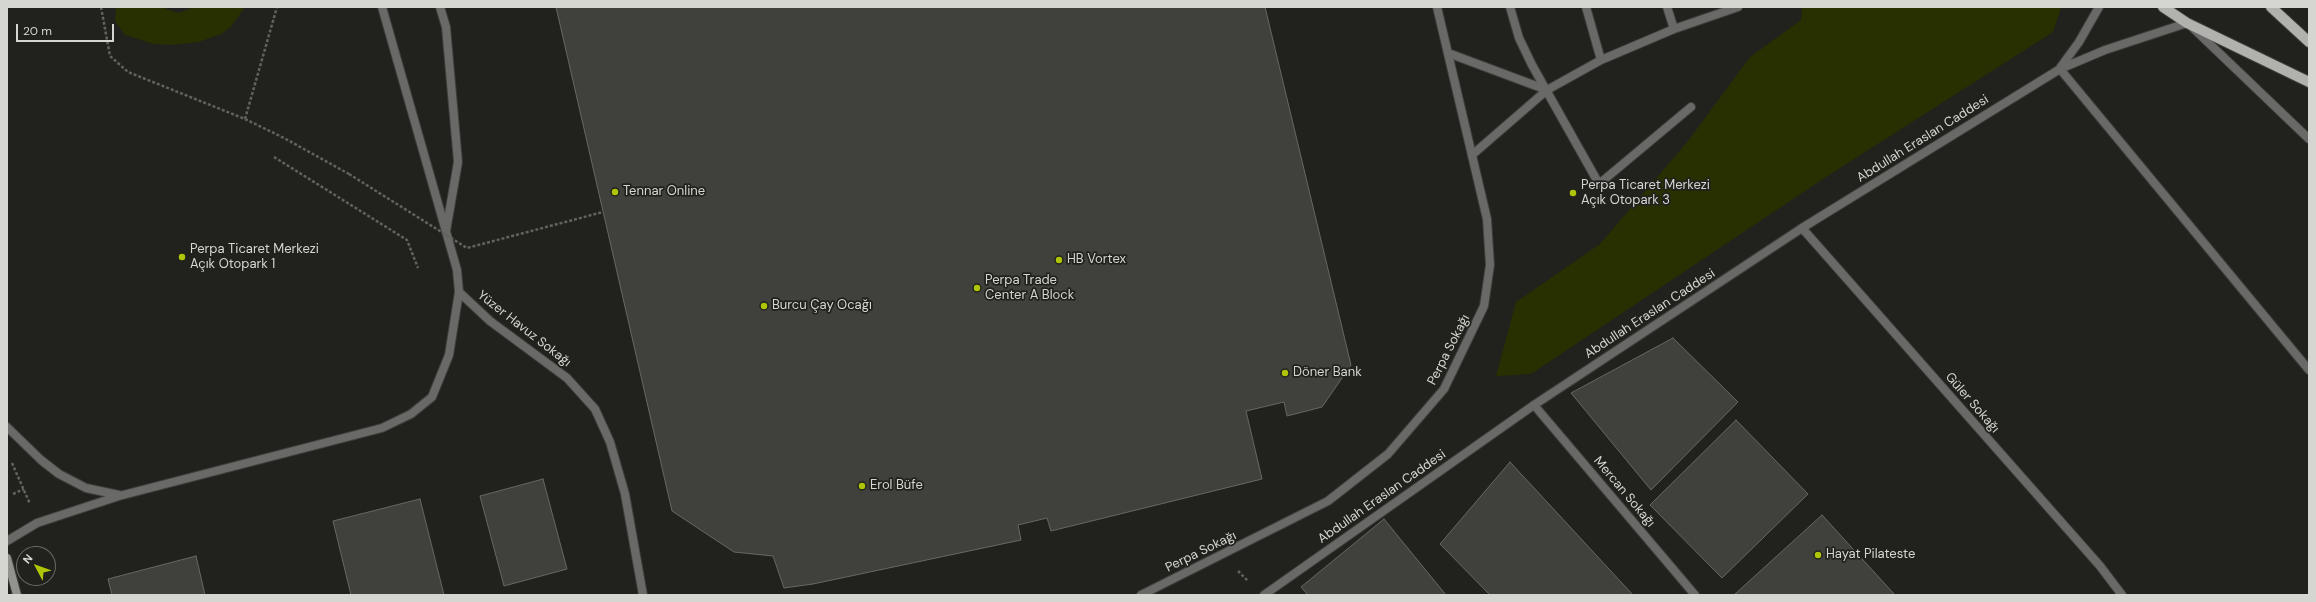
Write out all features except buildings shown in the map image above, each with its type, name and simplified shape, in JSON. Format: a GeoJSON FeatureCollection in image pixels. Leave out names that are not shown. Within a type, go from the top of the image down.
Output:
{"type":"FeatureCollection","features":[{"type":"Feature","properties":{"kind":"main road"},"geometry":{"type":"LineString","coordinates":[[2162,7],[2187,23],[2309,82]]}},
{"type":"Feature","properties":{"kind":"main road"},"geometry":{"type":"LineString","coordinates":[[2271,7],[2309,42]]}},
{"type":"Feature","properties":{"kind":"main road"},"geometry":{"type":"LineString","coordinates":[[7,558],[17,595]]}},
{"type":"Feature","properties":{"kind":"street","name":"Yüzer Havuz Sokağı"},"geometry":{"type":"LineString","coordinates":[[382,7],[457,270],[459,292],[490,321],[567,378],[595,410],[610,442],[625,494],[643,595]]}},
{"type":"Feature","properties":{"kind":"street"},"geometry":{"type":"LineString","coordinates":[[440,7],[446,27],[458,162],[446,231]]}},
{"type":"Feature","properties":{"kind":"street","name":"Perpa Sokağı"},"geometry":{"type":"LineString","coordinates":[[1141,595],[1328,502],[1388,454],[1444,389],[1484,306],[1490,265],[1487,219],[1437,7]]}},
{"type":"Feature","properties":{"kind":"street"},"geometry":{"type":"LineString","coordinates":[[1510,7],[1522,45],[1532,66],[1599,184],[1691,107]]}},
{"type":"Feature","properties":{"kind":"street"},"geometry":{"type":"LineString","coordinates":[[1586,7],[1601,60]]}},
{"type":"Feature","properties":{"kind":"street"},"geometry":{"type":"LineString","coordinates":[[1667,7],[1674,28]]}},
{"type":"Feature","properties":{"kind":"street"},"geometry":{"type":"LineString","coordinates":[[1472,155],[1547,90],[1601,60],[1674,28],[1738,7]]}},
{"type":"Feature","properties":{"kind":"street","name":"Abdullah Eraslan Caddesi"},"geometry":{"type":"LineString","coordinates":[[2060,69],[2079,42],[2099,7]]}},
{"type":"Feature","properties":{"kind":"street"},"geometry":{"type":"LineString","coordinates":[[2187,23],[2309,139]]}},
{"type":"Feature","properties":{"kind":"street","name":"Abdullah Eraslan Caddesi"},"geometry":{"type":"LineString","coordinates":[[1264,595],[1534,405],[1802,228],[2060,69],[2105,50],[2187,23]]}},
{"type":"Feature","properties":{"kind":"street"},"geometry":{"type":"LineString","coordinates":[[1448,53],[1547,90]]}},
{"type":"Feature","properties":{"kind":"street"},"geometry":{"type":"LineString","coordinates":[[2060,69],[2309,370]]}},
{"type":"Feature","properties":{"kind":"street","name":"Güler Sokağı"},"geometry":{"type":"LineString","coordinates":[[1802,228],[2095,560],[2122,595]]}},
{"type":"Feature","properties":{"kind":"street"},"geometry":{"type":"LineString","coordinates":[[7,541],[37,523],[119,496],[382,428],[411,414],[432,397],[441,376],[449,355],[459,292]]}},
{"type":"Feature","properties":{"kind":"street","name":"Mercan Sokağı"},"geometry":{"type":"LineString","coordinates":[[1534,405],[1695,595]]}},
{"type":"Feature","properties":{"kind":"street"},"geometry":{"type":"LineString","coordinates":[[7,427],[41,460],[59,474],[86,488],[119,496]]}},
{"type":"Feature","properties":{"kind":"path"},"geometry":{"type":"LineString","coordinates":[[101,7],[110,56],[128,72],[245,119],[284,138],[349,174],[467,248],[603,212]]}},
{"type":"Feature","properties":{"kind":"path"},"geometry":{"type":"LineString","coordinates":[[245,119],[277,7]]}},
{"type":"Feature","properties":{"kind":"path"},"geometry":{"type":"LineString","coordinates":[[274,157],[407,240],[418,268]]}},
{"type":"Feature","properties":{"kind":"path"},"geometry":{"type":"LineString","coordinates":[[10,460],[30,505]]}},
{"type":"Feature","properties":{"kind":"path"},"geometry":{"type":"LineString","coordinates":[[13,494],[24,489]]}},
{"type":"Feature","properties":{"kind":"path"},"geometry":{"type":"LineString","coordinates":[[1222,555],[1252,585]]}},
{"type":"Feature","properties":{"kind":"green space"},"geometry":{"type":"Polygon","coordinates":[[[116,7],[166,7],[166,9],[179,13],[194,7],[245,7],[231,27],[221,34],[199,42],[171,45],[154,44],[125,35],[115,21],[116,7]]]}},
{"type":"Feature","properties":{"kind":"green space"},"geometry":{"type":"Polygon","coordinates":[[[1802,7],[2061,8],[2053,32],[1826,177],[1531,374],[1496,376],[1516,302],[1600,244],[1688,141],[1750,57],[1801,20],[1802,7]]]}},
{"type":"Feature","properties":{"kind":"place","name":"Tennar Online"},"geometry":{"type":"Point","coordinates":[615,192]}},
{"type":"Feature","properties":{"kind":"place","name":"Perpa Ticaret Merkezi Açık Otopark 3"},"geometry":{"type":"Point","coordinates":[1573,193]}},
{"type":"Feature","properties":{"kind":"place","name":"Perpa Ticaret Merkezi Açık Otopark 1"},"geometry":{"type":"Point","coordinates":[182,257]}},
{"type":"Feature","properties":{"kind":"place","name":"HB Vortex"},"geometry":{"type":"Point","coordinates":[1059,260]}},
{"type":"Feature","properties":{"kind":"place","name":"Perpa Trade Center A Block"},"geometry":{"type":"Point","coordinates":[977,288]}},
{"type":"Feature","properties":{"kind":"place","name":"Burcu Çay Ocağı"},"geometry":{"type":"Point","coordinates":[764,306]}},
{"type":"Feature","properties":{"kind":"place","name":"Döner Bank"},"geometry":{"type":"Point","coordinates":[1285,373]}},
{"type":"Feature","properties":{"kind":"place","name":"Erol Büfe"},"geometry":{"type":"Point","coordinates":[862,486]}},
{"type":"Feature","properties":{"kind":"place","name":"Hayat Pilateste"},"geometry":{"type":"Point","coordinates":[1818,555]}}]}
